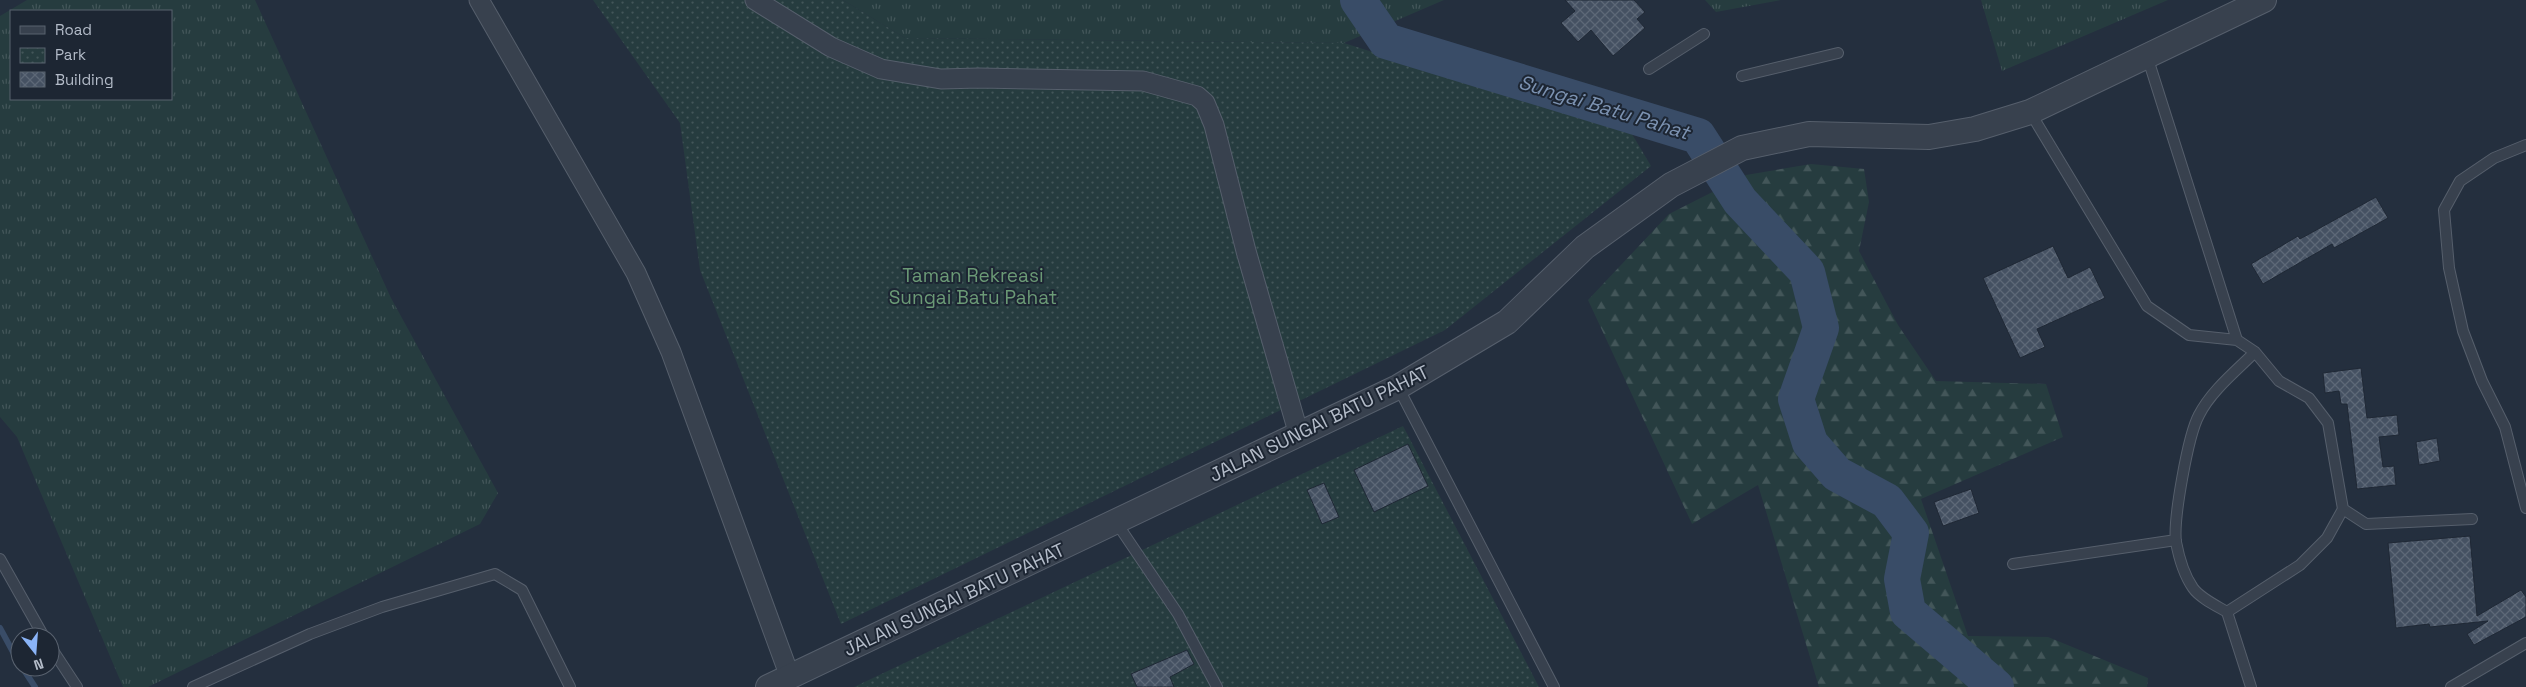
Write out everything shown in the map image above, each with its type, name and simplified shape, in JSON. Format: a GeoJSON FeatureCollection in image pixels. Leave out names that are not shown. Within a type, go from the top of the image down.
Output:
{"type":"FeatureCollection","features":[{"type":"Feature","properties":{"kind":"street"},"geometry":{"type":"LineString","coordinates":[[479,0],[636,273],[671,352],[790,677]]}},
{"type":"Feature","properties":{"kind":"street"},"geometry":{"type":"LineString","coordinates":[[755,0],[831,47],[881,69],[942,79],[1143,81],[1197,96],[1205,103],[1214,125],[1246,251],[1299,435]]}},
{"type":"Feature","properties":{"kind":"street","name":"JALAN SUNGAI BATU PAHAT"},"geometry":{"type":"LineString","coordinates":[[768,687],[1398,387],[1507,322],[1585,247],[1671,185],[1742,148],[1808,134],[1929,137],[1975,129],[2030,112],[2264,0]]}},
{"type":"Feature","properties":{"kind":"lane"},"geometry":{"type":"LineString","coordinates":[[1649,69],[1704,34]]}},
{"type":"Feature","properties":{"kind":"lane"},"geometry":{"type":"LineString","coordinates":[[1742,76],[1838,53]]}},
{"type":"Feature","properties":{"kind":"lane"},"geometry":{"type":"LineString","coordinates":[[2146,55],[2237,340]]}},
{"type":"Feature","properties":{"kind":"lane"},"geometry":{"type":"LineString","coordinates":[[2030,112],[2147,306],[2189,335],[2237,340],[2255,352],[2279,381],[2309,398],[2328,423],[2343,510],[2327,538],[2300,565],[2227,612]]}},
{"type":"Feature","properties":{"kind":"lane"},"geometry":{"type":"LineString","coordinates":[[2526,145],[2494,158],[2460,182],[2444,210],[2450,268],[2463,330],[2482,381],[2505,427],[2526,508]]}},
{"type":"Feature","properties":{"kind":"lane"},"geometry":{"type":"LineString","coordinates":[[2251,687],[2227,612],[2194,590],[2182,567],[2176,540],[2189,443],[2198,415],[2213,394],[2255,352]]}},
{"type":"Feature","properties":{"kind":"lane"},"geometry":{"type":"LineString","coordinates":[[1398,387],[1554,687]]}},
{"type":"Feature","properties":{"kind":"lane"},"geometry":{"type":"LineString","coordinates":[[2343,510],[2366,524],[2472,519]]}},
{"type":"Feature","properties":{"kind":"lane"},"geometry":{"type":"LineString","coordinates":[[1116,522],[1178,614],[1217,687]]}},
{"type":"Feature","properties":{"kind":"lane"},"geometry":{"type":"LineString","coordinates":[[2014,564],[2176,540]]}},
{"type":"Feature","properties":{"kind":"lane"},"geometry":{"type":"LineString","coordinates":[[0,559],[38,627]]}},
{"type":"Feature","properties":{"kind":"lane"},"geometry":{"type":"LineString","coordinates":[[193,687],[310,634],[382,607],[495,574],[522,590],[570,687]]}},
{"type":"Feature","properties":{"kind":"lane"},"geometry":{"type":"LineString","coordinates":[[2451,687],[2526,643]]}},
{"type":"Feature","properties":{"kind":"lane"},"geometry":{"type":"LineString","coordinates":[[60,661],[77,687]]}},
{"type":"Feature","properties":{"kind":"green space"},"geometry":{"type":"Polygon","coordinates":[[[27,0],[255,0],[391,298],[498,493],[480,524],[148,687],[123,687],[17,437],[0,417],[0,16],[10,10],[10,100],[172,100],[172,10],[10,10],[27,0]]]}},
{"type":"Feature","properties":{"kind":"green space","name":"Taman Rekreasi Sungai Batu Pahat"},"geometry":{"type":"Polygon","coordinates":[[[593,0],[843,0],[905,38],[1344,43],[1632,134],[1651,166],[1445,330],[841,624],[700,270],[680,123],[593,0]]]}},
{"type":"Feature","properties":{"kind":"green space"},"geometry":{"type":"Polygon","coordinates":[[[843,0],[1444,0],[1344,43],[905,38],[843,0]]]}},
{"type":"Feature","properties":{"kind":"green space"},"geometry":{"type":"Polygon","coordinates":[[[1705,0],[1781,0],[1716,12],[1705,0]]]}},
{"type":"Feature","properties":{"kind":"green space"},"geometry":{"type":"Polygon","coordinates":[[[1981,0],[2168,0],[2002,71],[1981,0]]]}},
{"type":"Feature","properties":{"kind":"green space"},"geometry":{"type":"Polygon","coordinates":[[[1811,164],[1864,169],[1869,202],[1859,251],[1898,325],[1936,381],[2046,384],[2063,437],[1921,499],[1968,636],[2048,637],[2148,678],[2147,687],[1819,687],[1758,485],[1692,524],[1588,300],[1669,214],[1746,175],[1811,164]]]}},
{"type":"Feature","properties":{"kind":"green space"},"geometry":{"type":"Polygon","coordinates":[[[1403,426],[1539,687],[854,687],[1403,426]]]}},
{"type":"Feature","properties":{"kind":"building"},"geometry":{"type":"Polygon","coordinates":[[[1565,0],[1634,0],[1645,12],[1637,19],[1645,28],[1613,56],[1591,30],[1578,42],[1561,23],[1575,11],[1565,0]]]}},
{"type":"Feature","properties":{"kind":"building"},"geometry":{"type":"Polygon","coordinates":[[[2376,197],[2388,218],[2334,248],[2332,244],[2263,284],[2251,264],[2298,236],[2300,239],[2376,197]]]}},
{"type":"Feature","properties":{"kind":"building"},"geometry":{"type":"Polygon","coordinates":[[[2053,246],[2068,278],[2090,267],[2105,298],[2037,329],[2045,347],[2020,358],[1983,278],[2053,246]]]}},
{"type":"Feature","properties":{"kind":"building"},"geometry":{"type":"Polygon","coordinates":[[[2361,368],[2367,418],[2397,415],[2399,435],[2379,437],[2383,467],[2394,466],[2396,485],[2357,489],[2347,404],[2341,404],[2339,391],[2325,393],[2323,373],[2361,368]]]}},
{"type":"Feature","properties":{"kind":"building"},"geometry":{"type":"Polygon","coordinates":[[[2437,438],[2440,461],[2419,465],[2416,442],[2437,438]]]}},
{"type":"Feature","properties":{"kind":"building"},"geometry":{"type":"Polygon","coordinates":[[[1408,444],[1428,486],[1374,512],[1354,470],[1408,444]]]}},
{"type":"Feature","properties":{"kind":"building"},"geometry":{"type":"Polygon","coordinates":[[[1324,483],[1339,517],[1322,524],[1307,490],[1324,483]]]}},
{"type":"Feature","properties":{"kind":"building"},"geometry":{"type":"Polygon","coordinates":[[[1971,489],[1979,513],[1943,526],[1934,502],[1971,489]]]}},
{"type":"Feature","properties":{"kind":"building"},"geometry":{"type":"Polygon","coordinates":[[[2470,536],[2477,616],[2521,590],[2526,597],[2526,617],[2474,645],[2467,634],[2488,621],[2430,627],[2429,624],[2396,628],[2388,543],[2470,536]]]}},
{"type":"Feature","properties":{"kind":"building"},"geometry":{"type":"Polygon","coordinates":[[[1187,650],[1194,664],[1170,677],[1174,687],[1137,687],[1131,674],[1187,650]]]}},
{"type":"Feature","properties":{"kind":"waterway","name":"Sungai Batu Pahat"},"geometry":{"type":"LineString","coordinates":[[1358,0],[1386,41],[1698,136],[1740,201],[1807,272],[1821,328],[1796,399],[1810,443],[1837,474],[1887,501],[1911,533],[1902,579],[1908,612],[1996,687]]}},
{"type":"Feature","properties":{"kind":"waterway"},"geometry":{"type":"LineString","coordinates":[[0,628],[10,646]]}},
{"type":"Feature","properties":{"kind":"waterway"},"geometry":{"type":"LineString","coordinates":[[28,677],[35,687]]}}]}
